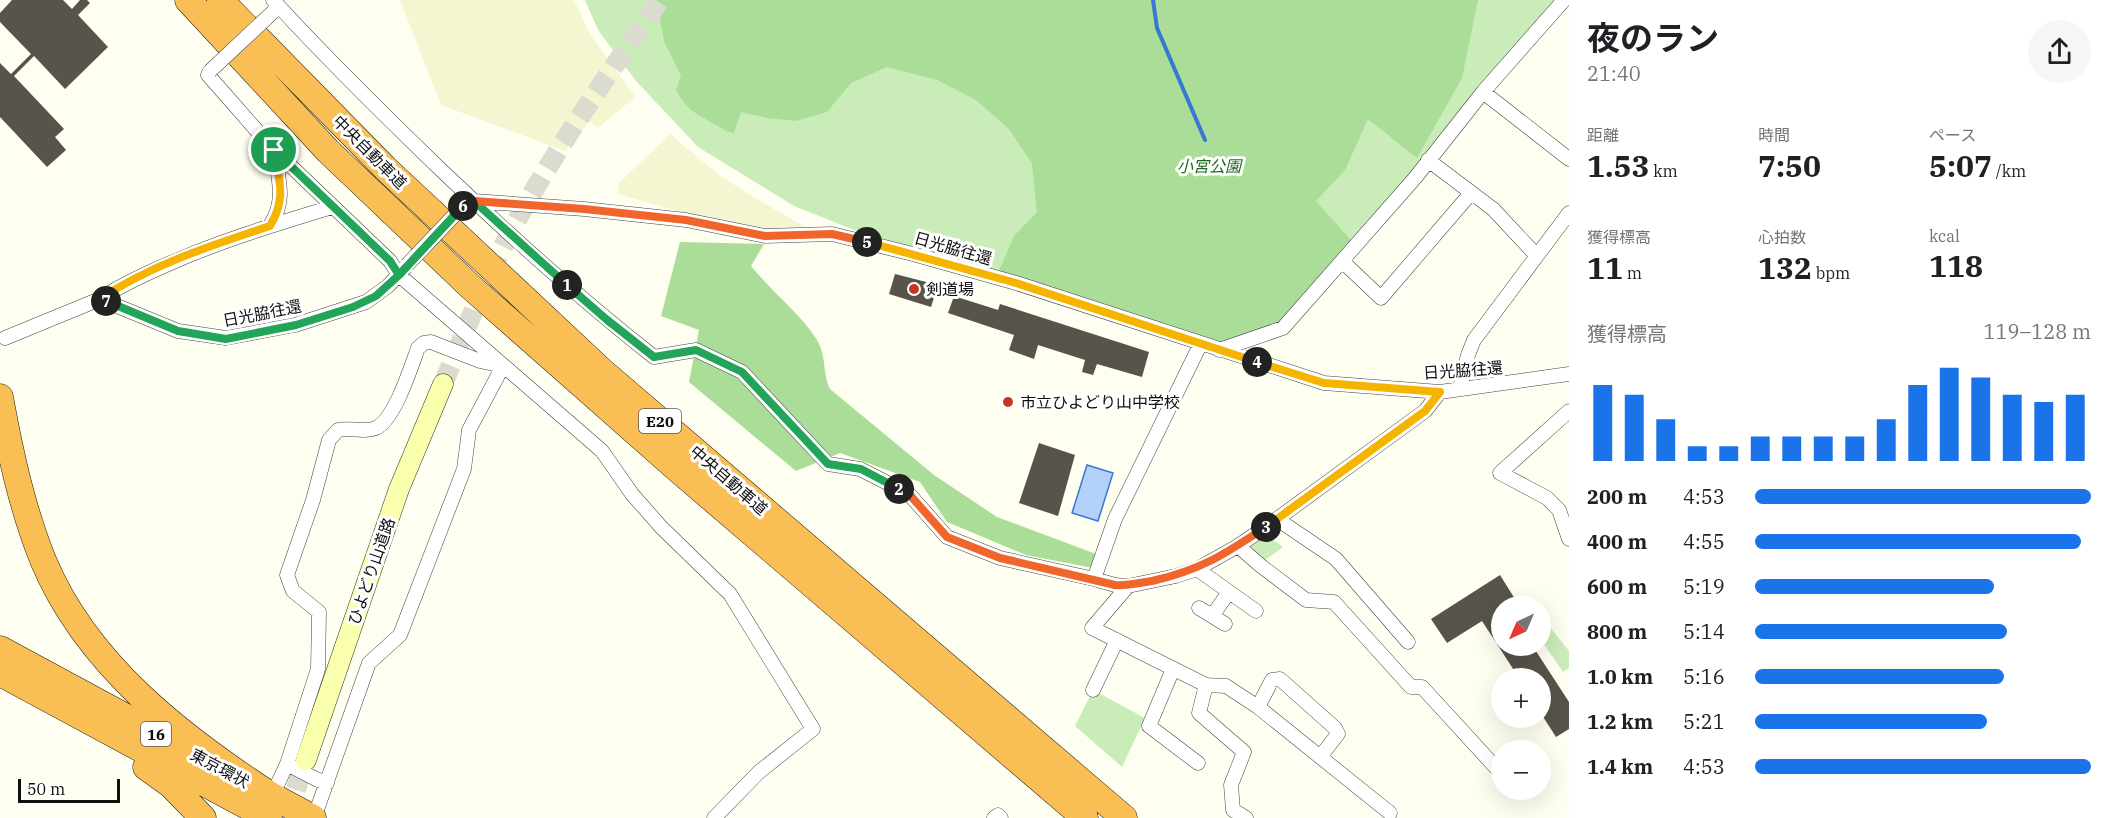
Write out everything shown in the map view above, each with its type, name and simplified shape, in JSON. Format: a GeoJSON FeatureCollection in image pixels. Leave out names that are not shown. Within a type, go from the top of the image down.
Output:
{"type":"FeatureCollection","features":[{"type":"Feature","properties":{"kind":"highway","name":"中央自動車道"},"geometry":{"type":"LineString","coordinates":[[186,0],[328,151],[472,288],[676,468],[1085,818]]}},
{"type":"Feature","properties":{"kind":"highway","name":"中央自動車道"},"geometry":{"type":"LineString","coordinates":[[220,0],[385,168],[603,372],[1124,818]]}},
{"type":"Feature","properties":{"kind":"highway"},"geometry":{"type":"LineString","coordinates":[[0,397],[7,439],[27,516],[44,562],[65,603],[93,643],[145,700],[271,807]]}},
{"type":"Feature","properties":{"kind":"highway","name":"東京環状"},"geometry":{"type":"LineString","coordinates":[[0,649],[271,807]]}},
{"type":"Feature","properties":{"kind":"highway","name":"東京環状"},"geometry":{"type":"LineString","coordinates":[[0,673],[54,702],[271,807],[314,818]]}},
{"type":"Feature","properties":{"kind":"highway"},"geometry":{"type":"LineString","coordinates":[[54,702],[171,785],[203,818]]}},
{"type":"Feature","properties":{"kind":"street"},"geometry":{"type":"LineString","coordinates":[[1219,350],[1283,328],[1415,178],[1483,92],[1564,0]]}},
{"type":"Feature","properties":{"kind":"street"},"geometry":{"type":"LineString","coordinates":[[714,818],[759,772],[813,729],[730,594],[661,527],[632,494],[602,451],[503,366],[403,270],[390,261],[333,207],[274,150],[208,75],[275,6],[470,202],[606,319],[654,357],[696,350],[742,372],[828,464],[861,469],[909,494],[947,537],[1000,558],[1115,585],[1128,586],[1176,576],[1197,568],[1238,546],[1277,519],[1425,411],[1440,392]]}},
{"type":"Feature","properties":{"kind":"street"},"geometry":{"type":"LineString","coordinates":[[1483,92],[1569,159]]}},
{"type":"Feature","properties":{"kind":"street"},"geometry":{"type":"LineString","coordinates":[[270,226],[281,199],[274,150]]}},
{"type":"Feature","properties":{"kind":"street"},"geometry":{"type":"LineString","coordinates":[[1428,160],[1493,209],[1537,256]]}},
{"type":"Feature","properties":{"kind":"street"},"geometry":{"type":"LineString","coordinates":[[1342,261],[1381,298],[1471,193]]}},
{"type":"Feature","properties":{"kind":"street","name":"日光脇往還"},"geometry":{"type":"LineString","coordinates":[[100,299],[178,331],[226,339],[296,325],[353,307],[376,296],[470,202],[584,209],[686,220],[765,236],[832,234],[1016,283],[1324,383],[1440,392],[1569,374]]}},
{"type":"Feature","properties":{"kind":"street"},"geometry":{"type":"LineString","coordinates":[[5,338],[100,299],[118,287],[199,251],[333,207]]}},
{"type":"Feature","properties":{"kind":"street"},"geometry":{"type":"LineString","coordinates":[[1460,388],[1474,340],[1569,213]]}},
{"type":"Feature","properties":{"kind":"street"},"geometry":{"type":"LineString","coordinates":[[271,807],[318,669],[319,612],[293,591],[287,575],[313,500],[329,440],[338,430],[370,429],[379,426],[395,406],[418,348],[424,343],[431,342],[480,361],[503,366]]}},
{"type":"Feature","properties":{"kind":"street"},"geometry":{"type":"LineString","coordinates":[[1094,579],[1115,519],[1201,343]]}},
{"type":"Feature","properties":{"kind":"street"},"geometry":{"type":"LineString","coordinates":[[314,818],[369,663],[400,635],[464,469],[469,430],[503,366]]}},
{"type":"Feature","properties":{"kind":"street","name":"ひよどり山道路"},"geometry":{"type":"LineString","coordinates":[[306,760],[399,489],[442,384]]}},
{"type":"Feature","properties":{"kind":"street"},"geometry":{"type":"LineString","coordinates":[[1569,411],[1500,472],[1547,498],[1559,510],[1569,539]]}},
{"type":"Feature","properties":{"kind":"street"},"geometry":{"type":"LineString","coordinates":[[1277,519],[1336,559],[1408,642]]}},
{"type":"Feature","properties":{"kind":"street"},"geometry":{"type":"LineString","coordinates":[[1238,546],[1306,600],[1334,602],[1411,687],[1422,687],[1491,762]]}},
{"type":"Feature","properties":{"kind":"street"},"geometry":{"type":"LineString","coordinates":[[1197,568],[1256,611]]}},
{"type":"Feature","properties":{"kind":"street"},"geometry":{"type":"LineString","coordinates":[[1128,586],[1092,628],[1206,685],[1226,686],[1258,707],[1390,813]]}},
{"type":"Feature","properties":{"kind":"street"},"geometry":{"type":"LineString","coordinates":[[1212,616],[1229,592]]}},
{"type":"Feature","properties":{"kind":"street"},"geometry":{"type":"LineString","coordinates":[[1199,608],[1225,624]]}},
{"type":"Feature","properties":{"kind":"street"},"geometry":{"type":"LineString","coordinates":[[1093,690],[1116,640]]}},
{"type":"Feature","properties":{"kind":"street"},"geometry":{"type":"LineString","coordinates":[[1173,669],[1149,726],[1198,763]]}},
{"type":"Feature","properties":{"kind":"street"},"geometry":{"type":"LineString","coordinates":[[1258,707],[1272,680],[1280,679],[1335,728],[1338,734],[1320,757]]}},
{"type":"Feature","properties":{"kind":"street"},"geometry":{"type":"LineString","coordinates":[[1206,685],[1199,713],[1244,752],[1231,785],[1233,810],[1246,818]]}},
{"type":"Feature","properties":{"kind":"street"},"geometry":{"type":"LineString","coordinates":[[287,764],[327,783]]}},
{"type":"Feature","properties":{"kind":"street"},"geometry":{"type":"LineString","coordinates":[[994,818],[998,815],[1001,818]]}},
{"type":"Feature","properties":{"kind":"green space"},"geometry":{"type":"Polygon","coordinates":[[[400,0],[574,0],[590,34],[635,97],[598,128],[590,121],[565,151],[441,105],[400,0]]]}},
{"type":"Feature","properties":{"kind":"green space","name":"小宮公園"},"geometry":{"type":"Polygon","coordinates":[[[585,0],[1564,0],[1358,248],[998,273],[854,230],[794,206],[698,147],[636,81],[598,30],[585,0]]]}},
{"type":"Feature","properties":{"kind":"green space","name":"小宮公園"},"geometry":{"type":"Polygon","coordinates":[[[656,0],[1478,0],[1462,78],[1417,158],[1368,119],[1345,170],[1316,201],[1358,248],[1283,328],[1225,345],[998,273],[1014,236],[1037,212],[1032,163],[1008,128],[976,100],[937,80],[887,67],[851,83],[827,112],[796,121],[741,112],[734,133],[729,132],[693,111],[684,103],[676,90],[681,76],[664,41],[656,0]]]}},
{"type":"Feature","properties":{"kind":"green space"},"geometry":{"type":"Polygon","coordinates":[[[670,134],[718,174],[809,229],[758,229],[695,216],[618,194],[619,183],[670,134]]]}},
{"type":"Feature","properties":{"kind":"green space"},"geometry":{"type":"Polygon","coordinates":[[[680,242],[764,244],[751,266],[803,321],[817,340],[830,389],[934,475],[997,517],[1096,554],[1093,568],[1026,555],[947,522],[920,482],[840,453],[796,471],[689,382],[699,330],[661,316],[680,242]]]}},
{"type":"Feature","properties":{"kind":"green space"},"geometry":{"type":"Polygon","coordinates":[[[1267,535],[1283,547],[1264,561],[1249,547],[1267,535]]]}},
{"type":"Feature","properties":{"kind":"green space"},"geometry":{"type":"Polygon","coordinates":[[[1551,628],[1569,651],[1569,668],[1563,672],[1551,655],[1551,628]]]}},
{"type":"Feature","properties":{"kind":"green space"},"geometry":{"type":"Polygon","coordinates":[[[1093,690],[1145,718],[1122,767],[1075,726],[1093,690]]]}},
{"type":"Feature","properties":{"kind":"water"},"geometry":{"type":"Polygon","coordinates":[[[1087,465],[1113,473],[1098,521],[1072,513],[1087,465]]]}},
{"type":"Feature","properties":{"kind":"building"},"geometry":{"type":"Polygon","coordinates":[[[12,0],[63,0],[72,9],[80,0],[87,0],[90,3],[78,15],[108,47],[65,89],[34,56],[14,76],[64,129],[55,137],[66,150],[47,167],[0,117],[0,63],[11,74],[31,54],[0,22],[0,13],[12,0]]]}},
{"type":"Feature","properties":{"kind":"building","name":"剣道場"},"geometry":{"type":"Polygon","coordinates":[[[895,274],[938,285],[931,307],[889,294],[895,274]]]}},
{"type":"Feature","properties":{"kind":"building"},"geometry":{"type":"Polygon","coordinates":[[[954,296],[998,310],[1000,304],[1149,352],[1142,377],[1097,364],[1093,375],[1082,372],[1085,360],[1038,345],[1034,359],[1009,350],[1014,335],[948,313],[954,296]]]}},
{"type":"Feature","properties":{"kind":"building"},"geometry":{"type":"Polygon","coordinates":[[[1039,443],[1075,455],[1058,516],[1019,503],[1039,443]]]}},
{"type":"Feature","properties":{"kind":"building"},"geometry":{"type":"Polygon","coordinates":[[[1500,575],[1513,596],[1491,596],[1491,635],[1482,621],[1447,643],[1431,619],[1500,575]]]}},
{"type":"Feature","properties":{"kind":"building"},"geometry":{"type":"Polygon","coordinates":[[[1505,656],[1539,656],[1547,668],[1513,668],[1505,656]]]}},
{"type":"Feature","properties":{"kind":"building"},"geometry":{"type":"Polygon","coordinates":[[[1551,674],[1569,702],[1569,729],[1556,737],[1550,728],[1551,674]]]}},
{"type":"Feature","properties":{"kind":"waterway"},"geometry":{"type":"LineString","coordinates":[[1153,0],[1157,28],[1205,140]]}},
{"type":"Feature","properties":{"kind":"tunnel"},"geometry":{"type":"LineString","coordinates":[[443,384],[477,302],[532,193],[585,109],[660,0]]}},
{"type":"Feature","properties":{"kind":"tunnel"},"geometry":{"type":"LineString","coordinates":[[286,818],[306,760]]}},
{"type":"Feature","properties":{"kind":"place","name":"剣道場"},"geometry":{"type":"Point","coordinates":[914,289]}},
{"type":"Feature","properties":{"kind":"place","name":"市立ひよどり山中学校"},"geometry":{"type":"Point","coordinates":[1008,402]}},
{"type":"Feature","properties":{"kind":"route"},"geometry":{"type":"LineString","coordinates":[[274,150],[281,199],[270,226],[199,251],[118,287],[100,299],[178,331],[226,339],[296,325],[353,307],[376,296],[399,275],[407,265],[465,204],[474,201],[584,209],[686,220],[765,236],[832,234],[1016,283],[1324,383],[1440,392],[1425,411],[1238,546],[1197,568],[1176,576],[1128,586],[1115,585],[1000,558],[947,537],[909,494],[861,469],[828,464],[742,372],[696,350],[654,357],[606,319],[474,201],[465,204],[399,275],[390,261],[274,150]]}}]}
